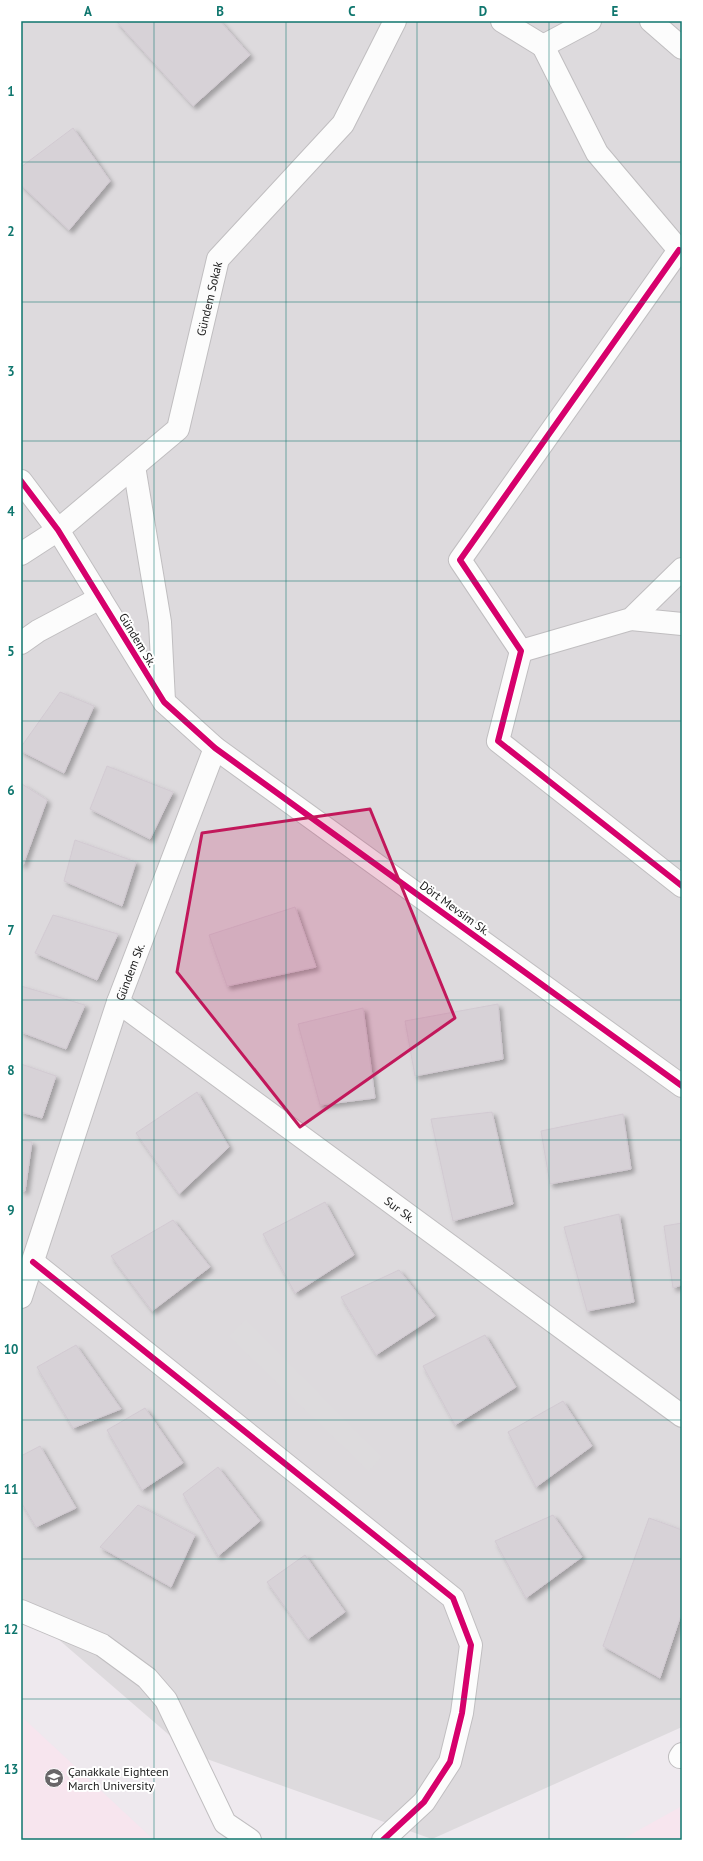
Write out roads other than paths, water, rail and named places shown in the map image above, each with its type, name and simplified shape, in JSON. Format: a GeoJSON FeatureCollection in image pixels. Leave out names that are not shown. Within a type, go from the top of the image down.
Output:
{"type":"FeatureCollection","features":[{"type":"Feature","properties":{"kind":"street","name":"Gündem Sokak"},"geometry":{"type":"LineString","coordinates":[[21,554],[58,530],[178,429],[218,259],[343,124],[395,21]]}},
{"type":"Feature","properties":{"kind":"street"},"geometry":{"type":"LineString","coordinates":[[502,21],[543,46],[597,153],[680,251],[460,560],[521,651],[498,741],[682,886]]}},
{"type":"Feature","properties":{"kind":"street"},"geometry":{"type":"LineString","coordinates":[[543,46],[590,21]]}},
{"type":"Feature","properties":{"kind":"street"},"geometry":{"type":"LineString","coordinates":[[651,21],[682,48]]}},
{"type":"Feature","properties":{"kind":"street"},"geometry":{"type":"LineString","coordinates":[[134,466],[160,622],[164,702]]}},
{"type":"Feature","properties":{"kind":"street","name":"Gündem Sk."},"geometry":{"type":"LineString","coordinates":[[21,481],[58,530],[164,702],[215,748],[118,1002],[21,1297]]}},
{"type":"Feature","properties":{"kind":"street"},"geometry":{"type":"LineString","coordinates":[[631,619],[682,569]]}},
{"type":"Feature","properties":{"kind":"street"},"geometry":{"type":"LineString","coordinates":[[21,643],[38,631],[100,598]]}},
{"type":"Feature","properties":{"kind":"street"},"geometry":{"type":"LineString","coordinates":[[521,651],[631,619],[682,624]]}},
{"type":"Feature","properties":{"kind":"street","name":"Dört Mevsim Sk."},"geometry":{"type":"LineString","coordinates":[[215,748],[682,1086]]}},
{"type":"Feature","properties":{"kind":"street","name":"Sur Sk."},"geometry":{"type":"LineString","coordinates":[[118,1002],[682,1416]]}},
{"type":"Feature","properties":{"kind":"street"},"geometry":{"type":"LineString","coordinates":[[33,1262],[453,1598],[471,1645],[462,1713],[450,1762],[424,1802],[383,1840]]}},
{"type":"Feature","properties":{"kind":"street"},"geometry":{"type":"LineString","coordinates":[[21,1611],[102,1645],[147,1678],[166,1700],[225,1823],[250,1840]]}},
{"type":"Feature","properties":{"kind":"place","name":"Çanakkale Eighteen March University"},"geometry":{"type":"Point","coordinates":[54,1778]}}]}
